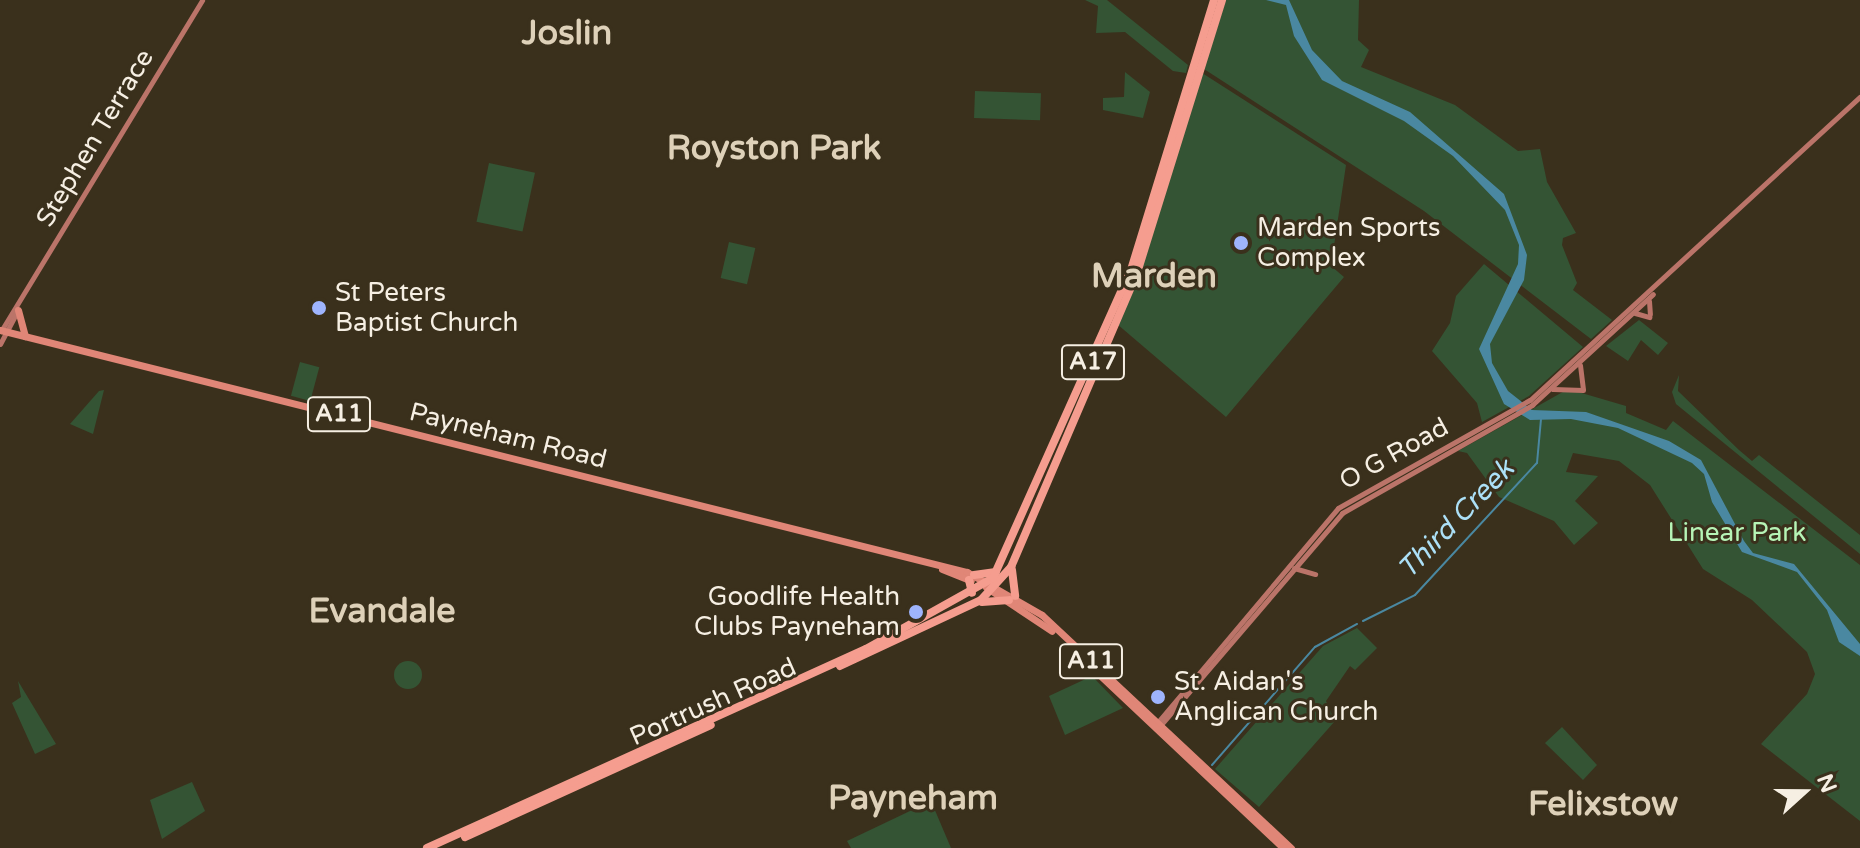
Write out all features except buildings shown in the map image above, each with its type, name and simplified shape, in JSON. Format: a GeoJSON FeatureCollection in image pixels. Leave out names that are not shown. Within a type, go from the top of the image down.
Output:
{"type":"FeatureCollection","features":[{"type":"Feature","properties":{"kind":"highway","name":"A17"},"geometry":{"type":"LineString","coordinates":[[991,586],[1014,562],[1106,351],[1140,256],[1214,0]]}},
{"type":"Feature","properties":{"kind":"highway","name":"A17"},"geometry":{"type":"LineString","coordinates":[[1197,67],[1222,0]]}},
{"type":"Feature","properties":{"kind":"highway","name":"A17"},"geometry":{"type":"LineString","coordinates":[[991,586],[1096,357],[1132,266],[1140,256]]}},
{"type":"Feature","properties":{"kind":"highway"},"geometry":{"type":"LineString","coordinates":[[1096,357],[1106,351],[1103,339]]}},
{"type":"Feature","properties":{"kind":"highway"},"geometry":{"type":"LineString","coordinates":[[1040,484],[1050,475],[1048,461]]}},
{"type":"Feature","properties":{"kind":"highway"},"geometry":{"type":"LineString","coordinates":[[1000,570],[971,577],[974,598],[1012,598],[1010,588],[1014,562]]}},
{"type":"Feature","properties":{"kind":"highway","name":"Portrush Road"},"geometry":{"type":"LineString","coordinates":[[427,848],[866,649],[974,598],[991,586]]}},
{"type":"Feature","properties":{"kind":"highway","name":"Portrush Road"},"geometry":{"type":"LineString","coordinates":[[440,848],[974,598]]}},
{"type":"Feature","properties":{"kind":"highway"},"geometry":{"type":"LineString","coordinates":[[490,819],[503,820],[511,809]]}},
{"type":"Feature","properties":{"kind":"main road","name":"Stephen Terrace"},"geometry":{"type":"LineString","coordinates":[[2,331],[202,0]]}},
{"type":"Feature","properties":{"kind":"main road","name":"O G Road"},"geometry":{"type":"LineString","coordinates":[[1531,402],[1588,354],[1860,97]]}},
{"type":"Feature","properties":{"kind":"main road","name":"O G Road"},"geometry":{"type":"LineString","coordinates":[[1601,340],[1649,300],[1655,289]]}},
{"type":"Feature","properties":{"kind":"main road","name":"Stephen Terrace"},"geometry":{"type":"LineString","coordinates":[[2,331],[18,310],[23,297]]}},
{"type":"Feature","properties":{"kind":"main road"},"geometry":{"type":"LineString","coordinates":[[1635,313],[1649,316],[1649,300]]}},
{"type":"Feature","properties":{"kind":"main road"},"geometry":{"type":"LineString","coordinates":[[18,310],[17,325],[27,337]]}},
{"type":"Feature","properties":{"kind":"main road"},"geometry":{"type":"LineString","coordinates":[[0,344],[2,331]]}},
{"type":"Feature","properties":{"kind":"main road","name":"Payneham Road"},"geometry":{"type":"LineString","coordinates":[[2,331],[914,558],[971,577],[1012,598],[1157,726],[1281,843],[1291,848]]}},
{"type":"Feature","properties":{"kind":"main road","name":"O G Road"},"geometry":{"type":"LineString","coordinates":[[1157,726],[1173,712],[1338,508],[1502,420],[1551,389],[1564,375],[1580,365],[1588,354]]}},
{"type":"Feature","properties":{"kind":"main road"},"geometry":{"type":"LineString","coordinates":[[1551,389],[1583,390],[1580,365]]}},
{"type":"Feature","properties":{"kind":"main road","name":"O G Road"},"geometry":{"type":"LineString","coordinates":[[1157,726],[1294,568],[1298,559]]}},
{"type":"Feature","properties":{"kind":"main road"},"geometry":{"type":"LineString","coordinates":[[1294,568],[1315,574]]}},
{"type":"Feature","properties":{"kind":"main road"},"geometry":{"type":"LineString","coordinates":[[1173,712],[1168,726],[1174,739]]}},
{"type":"Feature","properties":{"kind":"main road","name":"Payneham Road"},"geometry":{"type":"LineString","coordinates":[[1157,726],[1270,829],[1281,843]]}},
{"type":"Feature","properties":{"kind":"green space"},"geometry":{"type":"Polygon","coordinates":[[[1085,0],[1107,0],[1188,65],[1186,73],[1173,71],[1125,32],[1096,33],[1098,6],[1085,0]]]}},
{"type":"Feature","properties":{"kind":"green space"},"geometry":{"type":"Polygon","coordinates":[[[1226,0],[1359,0],[1358,40],[1369,50],[1361,67],[1455,105],[1518,151],[1540,149],[1547,182],[1576,233],[1563,238],[1562,245],[1577,283],[1573,290],[1612,320],[1591,339],[1424,211],[1204,69],[1226,0]]]}},
{"type":"Feature","properties":{"kind":"green space","name":"Marden Sports Complex"},"geometry":{"type":"Polygon","coordinates":[[[1199,71],[1346,165],[1331,266],[1344,277],[1226,417],[1117,324],[1199,71]]]}},
{"type":"Feature","properties":{"kind":"green space"},"geometry":{"type":"Polygon","coordinates":[[[1125,72],[1150,92],[1143,118],[1103,110],[1103,98],[1124,97],[1125,72]]]}},
{"type":"Feature","properties":{"kind":"green space"},"geometry":{"type":"Polygon","coordinates":[[[975,91],[1041,93],[1040,120],[974,118],[975,91]]]}},
{"type":"Feature","properties":{"kind":"green space"},"geometry":{"type":"Polygon","coordinates":[[[489,163],[535,173],[522,231],[477,222],[489,163]]]}},
{"type":"Feature","properties":{"kind":"green space"},"geometry":{"type":"Polygon","coordinates":[[[729,242],[755,248],[747,284],[721,278],[729,242]]]}},
{"type":"Feature","properties":{"kind":"green space"},"geometry":{"type":"Polygon","coordinates":[[[1484,264],[1583,347],[1529,396],[1482,422],[1477,403],[1432,351],[1450,323],[1456,296],[1484,264]]]}},
{"type":"Feature","properties":{"kind":"green space"},"geometry":{"type":"Polygon","coordinates":[[[1639,320],[1668,343],[1658,355],[1641,340],[1628,361],[1606,346],[1639,320]]]}},
{"type":"Feature","properties":{"kind":"green space"},"geometry":{"type":"Polygon","coordinates":[[[300,362],[319,367],[310,401],[291,396],[300,362]]]}},
{"type":"Feature","properties":{"kind":"green space"},"geometry":{"type":"Polygon","coordinates":[[[1679,375],[1678,391],[1739,450],[1752,461],[1759,455],[1860,535],[1860,554],[1676,404],[1672,392],[1679,375]]]}},
{"type":"Feature","properties":{"kind":"green space","name":"Linear Park"},"geometry":{"type":"Polygon","coordinates":[[[1568,389],[1626,406],[1626,413],[1666,430],[1673,421],[1860,565],[1860,821],[1761,744],[1807,694],[1815,674],[1807,652],[1752,600],[1703,569],[1650,485],[1619,461],[1573,453],[1566,472],[1598,476],[1575,501],[1598,523],[1574,545],[1554,521],[1499,497],[1467,453],[1458,451],[1568,389]]]}},
{"type":"Feature","properties":{"kind":"green space"},"geometry":{"type":"Polygon","coordinates":[[[104,390],[93,434],[70,424],[99,391],[104,390]]]}},
{"type":"Feature","properties":{"kind":"green space"},"geometry":{"type":"Polygon","coordinates":[[[1357,628],[1377,648],[1355,670],[1350,666],[1326,701],[1335,721],[1259,807],[1215,769],[1323,646],[1357,628]]]}},
{"type":"Feature","properties":{"kind":"green space"},"geometry":{"type":"Polygon","coordinates":[[[408,661],[418,665],[422,675],[418,685],[408,689],[398,685],[394,675],[398,665],[408,661]]]}},
{"type":"Feature","properties":{"kind":"green space"},"geometry":{"type":"Polygon","coordinates":[[[1092,676],[1123,708],[1065,735],[1049,696],[1092,676]]]}},
{"type":"Feature","properties":{"kind":"green space"},"geometry":{"type":"Polygon","coordinates":[[[18,681],[56,744],[35,754],[12,703],[21,697],[18,681]]]}},
{"type":"Feature","properties":{"kind":"green space"},"geometry":{"type":"Polygon","coordinates":[[[1562,727],[1597,765],[1583,780],[1545,743],[1562,727]]]}},
{"type":"Feature","properties":{"kind":"green space"},"geometry":{"type":"Polygon","coordinates":[[[192,782],[205,811],[162,839],[150,800],[192,782]]]}},
{"type":"Feature","properties":{"kind":"green space"},"geometry":{"type":"Polygon","coordinates":[[[931,801],[951,848],[851,848],[847,841],[931,801]]]}},
{"type":"Feature","properties":{"kind":"water"},"geometry":{"type":"Polygon","coordinates":[[[1266,0],[1289,0],[1312,50],[1342,81],[1410,112],[1504,194],[1527,255],[1524,280],[1490,344],[1492,363],[1508,391],[1532,410],[1586,412],[1669,441],[1701,460],[1753,553],[1794,564],[1860,644],[1860,656],[1839,642],[1827,610],[1797,572],[1742,552],[1712,502],[1704,474],[1692,463],[1618,428],[1571,419],[1530,420],[1504,404],[1479,349],[1518,264],[1519,245],[1505,210],[1453,156],[1404,121],[1322,80],[1294,36],[1286,5],[1266,0]]]}},
{"type":"Feature","properties":{"kind":"waterway","name":"Third Creek"},"geometry":{"type":"LineString","coordinates":[[1363,621],[1415,595],[1537,463],[1541,419]]}},
{"type":"Feature","properties":{"kind":"waterway","name":"Third Creek"},"geometry":{"type":"LineString","coordinates":[[1212,765],[1315,647],[1357,624]]}},
{"type":"Feature","properties":{"kind":"place","name":"Marden Sports Complex"},"geometry":{"type":"Point","coordinates":[1241,243]}},
{"type":"Feature","properties":{"kind":"place","name":"St Peters Baptist Church"},"geometry":{"type":"Point","coordinates":[319,308]}},
{"type":"Feature","properties":{"kind":"place","name":"Goodlife Health Clubs Payneham"},"geometry":{"type":"Point","coordinates":[916,612]}},
{"type":"Feature","properties":{"kind":"place","name":"St. Aidan's Anglican Church"},"geometry":{"type":"Point","coordinates":[1158,697]}},
{"type":"Feature","properties":{"kind":"district","name":"Joslin"},"geometry":{"type":"Point","coordinates":[567,34]}},
{"type":"Feature","properties":{"kind":"district","name":"Royston Park"},"geometry":{"type":"Point","coordinates":[774,149]}},
{"type":"Feature","properties":{"kind":"district","name":"Marden"},"geometry":{"type":"Point","coordinates":[1154,277]}},
{"type":"Feature","properties":{"kind":"district","name":"Evandale"},"geometry":{"type":"Point","coordinates":[382,612]}},
{"type":"Feature","properties":{"kind":"district","name":"Payneham"},"geometry":{"type":"Point","coordinates":[913,799]}},
{"type":"Feature","properties":{"kind":"district","name":"Felixstow"},"geometry":{"type":"Point","coordinates":[1603,805]}}]}
